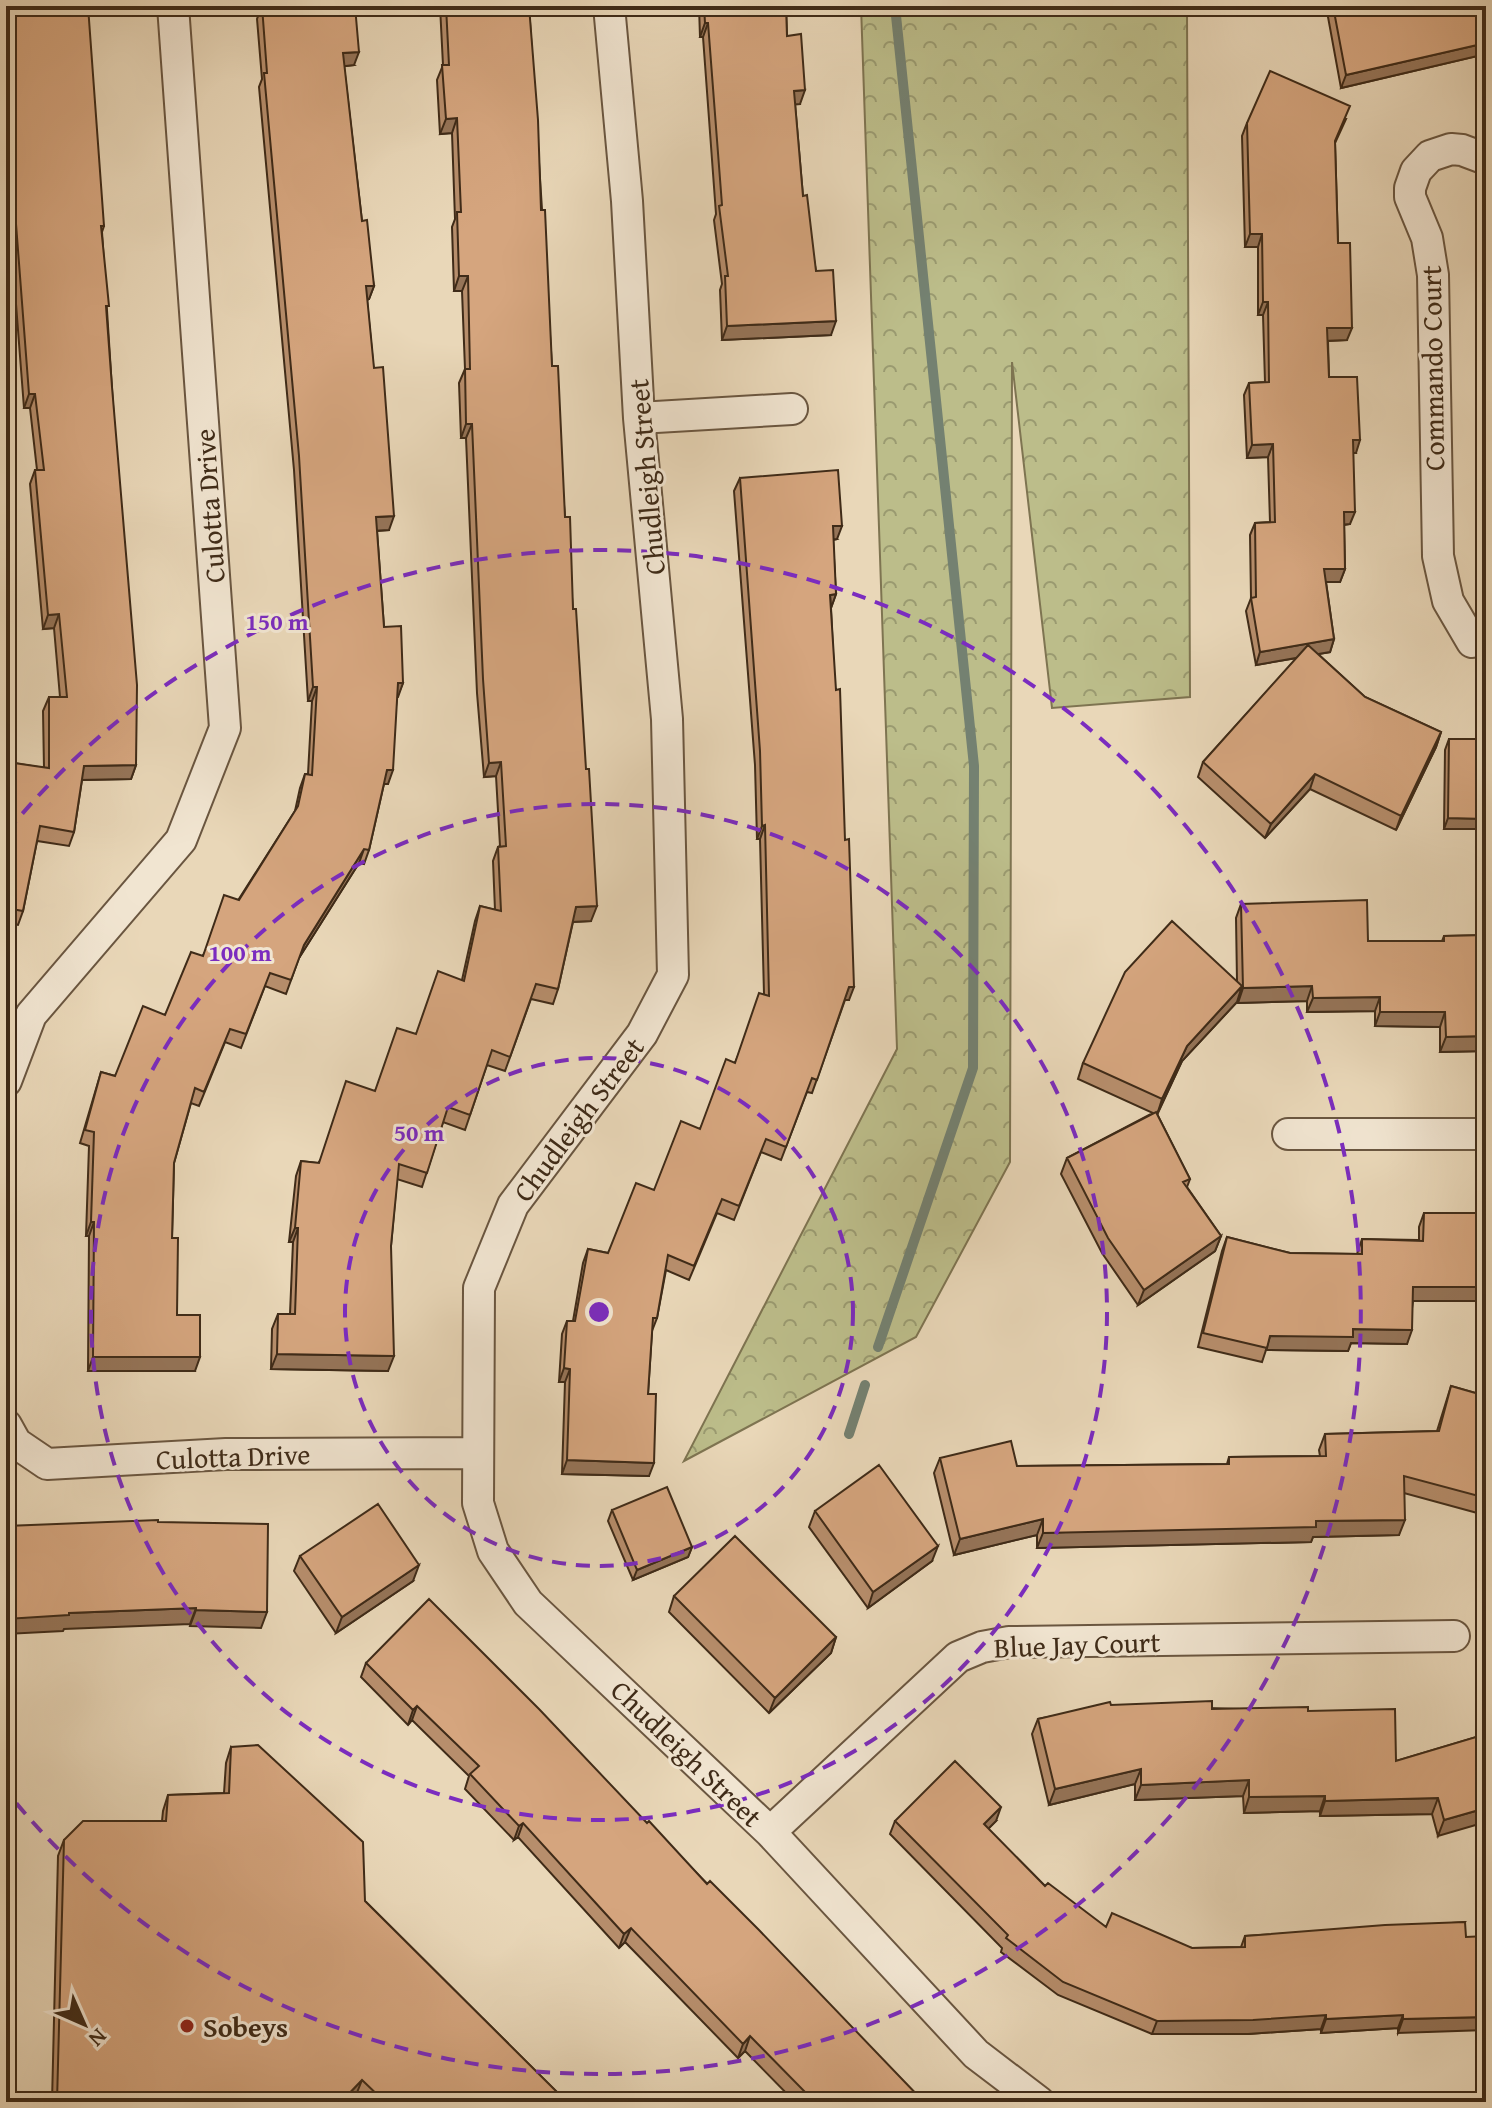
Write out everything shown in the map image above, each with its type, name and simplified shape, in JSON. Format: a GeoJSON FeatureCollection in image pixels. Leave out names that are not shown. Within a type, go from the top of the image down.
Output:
{"type":"FeatureCollection","features":[{"type":"Feature","properties":{"kind":"street","name":"Culotta Drive"},"geometry":{"type":"LineString","coordinates":[[6,1081],[31,1015],[181,840],[225,728],[173,6]]}},
{"type":"Feature","properties":{"kind":"street","name":"Chudleigh Street"},"geometry":{"type":"LineString","coordinates":[[609,6],[627,201],[639,418],[667,719],[673,975],[642,1034],[513,1205],[479,1288],[478,1503],[493,1551],[528,1603],[770,1832],[976,2054],[1039,2102]]}},
{"type":"Feature","properties":{"kind":"street","name":"Commando Court"},"geometry":{"type":"LineString","coordinates":[[1472,642],[1448,601],[1438,556],[1433,275],[1427,238],[1412,205],[1410,188],[1421,163],[1441,151],[1462,150],[1486,159]]}},
{"type":"Feature","properties":{"kind":"street"},"geometry":{"type":"LineString","coordinates":[[639,418],[792,409]]}},
{"type":"Feature","properties":{"kind":"street"},"geometry":{"type":"LineString","coordinates":[[1288,1134],[1486,1134]]}},
{"type":"Feature","properties":{"kind":"street","name":"Culotta Drive"},"geometry":{"type":"LineString","coordinates":[[6,1425],[16,1443],[47,1464],[226,1454],[477,1453]]}},
{"type":"Feature","properties":{"kind":"street","name":"Blue Jay Court"},"geometry":{"type":"LineString","coordinates":[[770,1832],[958,1657],[982,1647],[1009,1642],[1454,1636]]}},
{"type":"Feature","properties":{"kind":"green space"},"geometry":{"type":"Polygon","coordinates":[[[861,6],[1184,6],[1187,14],[1190,697],[1052,708],[1012,362],[1010,1162],[916,1337],[684,1461],[897,1049],[861,6]]]}},
{"type":"Feature","properties":{"kind":"building"},"geometry":{"type":"Polygon","coordinates":[[[6,6],[88,6],[109,306],[106,306],[137,685],[136,765],[84,766],[74,832],[40,826],[23,911],[6,908],[6,811],[14,763],[49,768],[49,697],[67,697],[59,614],[48,615],[35,470],[44,470],[35,394],[29,394],[6,93],[6,6]]]}},
{"type":"Feature","properties":{"kind":"building"},"geometry":{"type":"Polygon","coordinates":[[[262,6],[355,6],[359,52],[343,53],[362,221],[367,220],[374,286],[366,286],[374,368],[383,367],[394,516],[376,517],[384,627],[401,626],[403,683],[398,683],[393,770],[387,770],[369,850],[364,849],[304,945],[291,980],[270,973],[246,1034],[230,1029],[204,1092],[195,1088],[174,1163],[172,1238],[178,1238],[177,1315],[200,1315],[200,1357],[93,1357],[94,1222],[91,1222],[94,1132],[85,1130],[101,1072],[115,1076],[143,1006],[165,1015],[191,952],[203,956],[224,895],[239,900],[298,806],[305,774],[312,775],[317,687],[313,687],[299,456],[264,73],[267,73],[262,6]]]}},
{"type":"Feature","properties":{"kind":"building"},"geometry":{"type":"Polygon","coordinates":[[[446,6],[529,6],[541,210],[545,210],[552,366],[558,366],[565,517],[570,517],[573,609],[576,609],[586,769],[589,769],[597,906],[576,907],[558,989],[536,984],[510,1057],[492,1050],[470,1115],[448,1107],[427,1173],[399,1164],[391,1246],[394,1356],[277,1354],[278,1314],[295,1314],[298,1228],[295,1228],[301,1161],[319,1163],[346,1081],[375,1091],[397,1028],[416,1034],[438,971],[464,981],[480,906],[501,911],[498,847],[506,846],[501,762],[489,763],[472,424],[466,424],[465,369],[470,369],[468,276],[459,276],[457,212],[461,212],[457,118],[446,119],[442,65],[449,65],[446,6]]]}},
{"type":"Feature","properties":{"kind":"building"},"geometry":{"type":"Polygon","coordinates":[[[704,6],[786,6],[787,36],[801,34],[805,90],[794,91],[803,196],[807,195],[816,271],[833,270],[836,321],[727,326],[725,276],[728,276],[719,206],[722,205],[708,23],[705,23],[704,6]]]}},
{"type":"Feature","properties":{"kind":"building"},"geometry":{"type":"Polygon","coordinates":[[[1333,6],[1486,6],[1486,43],[1346,75],[1333,6]]]}},
{"type":"Feature","properties":{"kind":"building"},"geometry":{"type":"Polygon","coordinates":[[[1270,71],[1350,106],[1335,141],[1338,243],[1350,243],[1352,328],[1327,328],[1329,377],[1357,377],[1360,440],[1353,440],[1355,512],[1344,512],[1345,569],[1324,569],[1334,639],[1260,652],[1251,598],[1256,597],[1255,523],[1275,522],[1273,444],[1252,445],[1249,383],[1269,382],[1268,302],[1263,302],[1262,234],[1250,234],[1247,123],[1270,71]]]}},
{"type":"Feature","properties":{"kind":"building"},"geometry":{"type":"Polygon","coordinates":[[[838,470],[842,526],[833,526],[836,594],[830,595],[836,690],[840,689],[854,987],[849,987],[817,1080],[812,1078],[786,1147],[766,1139],[739,1206],[722,1199],[694,1266],[668,1255],[657,1318],[653,1318],[648,1394],[656,1394],[654,1463],[567,1460],[570,1369],[564,1368],[567,1321],[575,1321],[588,1249],[608,1253],[636,1183],[654,1190],[681,1121],[700,1129],[726,1059],[735,1063],[759,993],[769,996],[765,825],[762,826],[760,751],[740,478],[838,470]]]}},
{"type":"Feature","properties":{"kind":"building"},"geometry":{"type":"Polygon","coordinates":[[[1308,645],[1365,697],[1441,732],[1401,816],[1315,774],[1271,824],[1203,762],[1308,645]]]}},
{"type":"Feature","properties":{"kind":"building"},"geometry":{"type":"Polygon","coordinates":[[[1449,739],[1486,739],[1486,819],[1448,818],[1449,739]]]}},
{"type":"Feature","properties":{"kind":"building"},"geometry":{"type":"Polygon","coordinates":[[[1367,900],[1368,941],[1444,941],[1444,936],[1486,935],[1486,1036],[1446,1037],[1445,1012],[1380,1012],[1380,997],[1313,998],[1312,986],[1243,988],[1241,904],[1367,900]]]}},
{"type":"Feature","properties":{"kind":"building"},"geometry":{"type":"Polygon","coordinates":[[[1172,921],[1242,986],[1187,1046],[1162,1099],[1083,1063],[1125,972],[1172,921]]]}},
{"type":"Feature","properties":{"kind":"building"},"geometry":{"type":"Polygon","coordinates":[[[1156,1112],[1190,1179],[1183,1182],[1221,1236],[1144,1290],[1108,1238],[1067,1158],[1156,1112]]]}},
{"type":"Feature","properties":{"kind":"building"},"geometry":{"type":"Polygon","coordinates":[[[1424,1213],[1486,1213],[1486,1287],[1413,1287],[1412,1330],[1353,1329],[1353,1337],[1270,1336],[1267,1348],[1203,1333],[1227,1237],[1290,1253],[1362,1254],[1362,1239],[1423,1241],[1424,1213]]]}},
{"type":"Feature","properties":{"kind":"building"},"geometry":{"type":"Polygon","coordinates":[[[1451,1386],[1486,1396],[1486,1498],[1404,1476],[1405,1520],[1316,1521],[1316,1527],[1043,1533],[1043,1519],[960,1539],[940,1458],[1011,1441],[1017,1466],[1229,1464],[1229,1457],[1326,1456],[1325,1434],[1439,1431],[1451,1386]]]}},
{"type":"Feature","properties":{"kind":"building"},"geometry":{"type":"Polygon","coordinates":[[[879,1465],[938,1546],[873,1592],[815,1511],[879,1465]]]}},
{"type":"Feature","properties":{"kind":"building"},"geometry":{"type":"Polygon","coordinates":[[[667,1487],[692,1547],[637,1570],[612,1510],[667,1487]]]}},
{"type":"Feature","properties":{"kind":"building"},"geometry":{"type":"Polygon","coordinates":[[[378,1504],[419,1565],[342,1617],[300,1556],[378,1504]]]}},
{"type":"Feature","properties":{"kind":"building"},"geometry":{"type":"Polygon","coordinates":[[[158,1520],[268,1524],[267,1612],[196,1608],[6,1619],[6,1526],[158,1520]]]}},
{"type":"Feature","properties":{"kind":"building"},"geometry":{"type":"Polygon","coordinates":[[[735,1536],[836,1637],[775,1698],[674,1596],[735,1536]]]}},
{"type":"Feature","properties":{"kind":"building"},"geometry":{"type":"Polygon","coordinates":[[[429,1599],[647,1823],[649,1821],[707,1884],[710,1881],[759,1930],[924,2102],[806,2102],[810,2097],[750,2036],[743,2044],[631,1928],[624,1934],[523,1823],[519,1826],[470,1774],[479,1766],[417,1706],[413,1710],[366,1663],[429,1599]]]}},
{"type":"Feature","properties":{"kind":"building"},"geometry":{"type":"Polygon","coordinates":[[[1212,1701],[1212,1709],[1395,1709],[1396,1761],[1486,1734],[1486,1808],[1444,1820],[1438,1798],[1325,1801],[1325,1796],[1249,1797],[1249,1780],[1141,1785],[1141,1769],[1055,1789],[1038,1719],[1110,1702],[1111,1705],[1212,1701]]]}},
{"type":"Feature","properties":{"kind":"building"},"geometry":{"type":"Polygon","coordinates":[[[258,1745],[363,1842],[365,1901],[567,2102],[385,2102],[362,2080],[341,2102],[57,2102],[64,1840],[83,1821],[166,1821],[168,1795],[229,1793],[231,1747],[258,1745]]]}},
{"type":"Feature","properties":{"kind":"building"},"geometry":{"type":"Polygon","coordinates":[[[955,1761],[1001,1807],[984,1824],[1045,1886],[1048,1883],[1106,1927],[1112,1913],[1192,1948],[1245,1947],[1245,1936],[1465,1922],[1466,1937],[1486,1936],[1486,2017],[1403,2019],[1403,2015],[1326,2019],[1326,2015],[1253,2020],[1157,2021],[1063,1982],[1006,1938],[1008,1935],[895,1821],[955,1761]]]}},
{"type":"Feature","properties":{"kind":"waterway"},"geometry":{"type":"LineString","coordinates":[[878,1347],[973,1068],[974,766],[895,6]]}},
{"type":"Feature","properties":{"kind":"waterway"},"geometry":{"type":"LineString","coordinates":[[849,1434],[865,1385]]}},
{"type":"Feature","properties":{"kind":"place","name":"Sobeys"},"geometry":{"type":"Point","coordinates":[187,2026]}}]}
